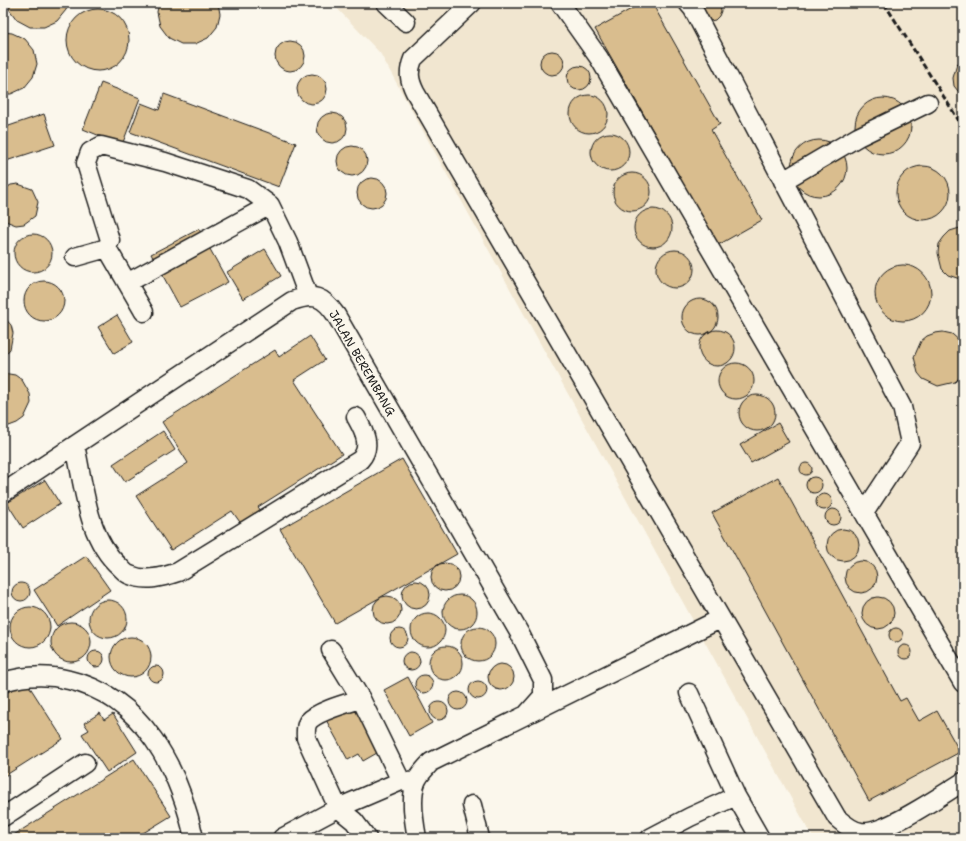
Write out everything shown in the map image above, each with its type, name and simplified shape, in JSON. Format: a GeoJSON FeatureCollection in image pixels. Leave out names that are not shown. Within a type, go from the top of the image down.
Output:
{"type":"FeatureCollection","features":[{"type":"Feature","properties":{"kind":"lane"},"geometry":{"type":"LineString","coordinates":[[386,3],[406,22]]}},
{"type":"Feature","properties":{"kind":"lane"},"geometry":{"type":"LineString","coordinates":[[560,3],[599,58],[963,683]]}},
{"type":"Feature","properties":{"kind":"lane"},"geometry":{"type":"LineString","coordinates":[[688,3],[693,9],[902,407],[910,443],[864,513]]}},
{"type":"Feature","properties":{"kind":"lane"},"geometry":{"type":"LineString","coordinates":[[468,5],[413,59],[409,70],[410,82],[556,331],[720,619],[837,818],[847,827],[860,832],[875,832],[892,824],[963,782]]}},
{"type":"Feature","properties":{"kind":"lane"},"geometry":{"type":"LineString","coordinates":[[783,181],[858,137],[928,103]]}},
{"type":"Feature","properties":{"kind":"lane"},"geometry":{"type":"LineString","coordinates":[[3,493],[292,301],[308,296],[288,242],[270,205],[248,189],[165,162],[101,146],[90,152],[86,163],[110,240],[107,248]]}},
{"type":"Feature","properties":{"kind":"lane"},"geometry":{"type":"LineString","coordinates":[[127,283],[270,205]]}},
{"type":"Feature","properties":{"kind":"lane"},"geometry":{"type":"LineString","coordinates":[[74,257],[107,248]]}},
{"type":"Feature","properties":{"kind":"lane"},"geometry":{"type":"LineString","coordinates":[[107,248],[144,312]]}},
{"type":"Feature","properties":{"kind":"lane","name":"JALAN BEREMBANG"},"geometry":{"type":"LineString","coordinates":[[308,296],[324,301],[336,316],[520,634],[543,680],[543,696],[527,714]]}},
{"type":"Feature","properties":{"kind":"lane"},"geometry":{"type":"LineString","coordinates":[[75,445],[92,521],[100,541],[115,562],[129,575],[144,578],[160,578],[178,572],[360,460],[364,456],[367,441],[356,416]]}},
{"type":"Feature","properties":{"kind":"lane"},"geometry":{"type":"LineString","coordinates":[[282,838],[338,808],[408,782],[420,774],[431,762],[720,619]]}},
{"type":"Feature","properties":{"kind":"lane"},"geometry":{"type":"LineString","coordinates":[[331,650],[361,698],[408,782],[413,805],[417,838]]}},
{"type":"Feature","properties":{"kind":"lane"},"geometry":{"type":"LineString","coordinates":[[3,682],[30,676],[52,676],[89,684],[121,703],[150,734],[166,757],[187,807],[194,838]]}},
{"type":"Feature","properties":{"kind":"lane"},"geometry":{"type":"LineString","coordinates":[[689,693],[736,796],[760,838]]}},
{"type":"Feature","properties":{"kind":"lane"},"geometry":{"type":"LineString","coordinates":[[361,698],[334,707],[312,719],[306,727],[306,738],[338,808],[354,821],[367,838]]}},
{"type":"Feature","properties":{"kind":"lane"},"geometry":{"type":"LineString","coordinates":[[3,816],[85,763]]}},
{"type":"Feature","properties":{"kind":"lane"},"geometry":{"type":"LineString","coordinates":[[650,838],[690,817],[736,796]]}},
{"type":"Feature","properties":{"kind":"lane"},"geometry":{"type":"LineString","coordinates":[[472,805],[480,838]]}},
{"type":"Feature","properties":{"kind":"shaded area"},"geometry":{"type":"Polygon","coordinates":[[[332,3],[963,3],[963,838],[813,838],[380,53],[332,3]]]}},
{"type":"Feature","properties":{"kind":"building"},"geometry":{"type":"Polygon","coordinates":[[[7,3],[68,3],[66,10],[57,21],[44,27],[30,27],[17,20],[9,9],[7,3]]]}},
{"type":"Feature","properties":{"kind":"building"},"geometry":{"type":"Polygon","coordinates":[[[121,3],[145,3],[137,7],[128,6],[121,3]]]}},
{"type":"Feature","properties":{"kind":"building"},"geometry":{"type":"Polygon","coordinates":[[[159,3],[218,3],[220,14],[217,27],[208,38],[195,44],[181,44],[169,38],[160,26],[157,12],[159,3]]]}},
{"type":"Feature","properties":{"kind":"building"},"geometry":{"type":"Polygon","coordinates":[[[642,3],[652,3],[720,124],[711,130],[762,220],[718,245],[595,29],[642,3]]]}},
{"type":"Feature","properties":{"kind":"building"},"geometry":{"type":"Polygon","coordinates":[[[694,3],[720,3],[721,11],[719,16],[715,20],[705,22],[694,3]]]}},
{"type":"Feature","properties":{"kind":"building"},"geometry":{"type":"Polygon","coordinates":[[[92,9],[104,9],[120,18],[127,28],[129,40],[127,52],[120,62],[104,71],[92,71],[81,66],[72,57],[67,46],[67,34],[72,23],[81,14],[92,9]]]}},
{"type":"Feature","properties":{"kind":"building"},"geometry":{"type":"Polygon","coordinates":[[[3,32],[12,33],[25,39],[34,50],[37,64],[33,77],[24,88],[11,94],[3,94],[3,32]]]}},
{"type":"Feature","properties":{"kind":"building"},"geometry":{"type":"Polygon","coordinates":[[[290,41],[301,45],[305,56],[301,67],[290,71],[279,67],[275,56],[279,45],[290,41]]]}},
{"type":"Feature","properties":{"kind":"building"},"geometry":{"type":"Polygon","coordinates":[[[552,51],[557,52],[563,58],[563,68],[557,74],[552,75],[547,74],[541,68],[540,63],[541,58],[547,52],[552,51]]]}},
{"type":"Feature","properties":{"kind":"building"},"geometry":{"type":"Polygon","coordinates":[[[963,58],[963,97],[954,86],[953,78],[957,64],[963,58]]]}},
{"type":"Feature","properties":{"kind":"building"},"geometry":{"type":"Polygon","coordinates":[[[579,66],[584,67],[590,73],[590,83],[584,89],[579,90],[574,89],[568,83],[567,78],[568,73],[574,67],[579,66]]]}},
{"type":"Feature","properties":{"kind":"building"},"geometry":{"type":"Polygon","coordinates":[[[312,74],[323,78],[327,89],[323,100],[312,104],[301,100],[297,89],[301,78],[312,74]]]}},
{"type":"Feature","properties":{"kind":"building"},"geometry":{"type":"Polygon","coordinates":[[[101,83],[140,98],[122,145],[83,129],[101,83]]]}},
{"type":"Feature","properties":{"kind":"building"},"geometry":{"type":"Polygon","coordinates":[[[164,94],[296,143],[279,187],[130,132],[141,103],[159,110],[164,94]]]}},
{"type":"Feature","properties":{"kind":"building"},"geometry":{"type":"Polygon","coordinates":[[[585,95],[593,95],[603,100],[607,107],[607,121],[603,128],[593,133],[585,133],[575,128],[573,125],[570,118],[570,110],[575,100],[578,98],[585,95]]]}},
{"type":"Feature","properties":{"kind":"building"},"geometry":{"type":"Polygon","coordinates":[[[878,98],[888,98],[903,106],[909,115],[911,126],[909,137],[903,146],[888,154],[878,154],[867,149],[860,142],[855,131],[855,121],[860,110],[867,103],[878,98]]]}},
{"type":"Feature","properties":{"kind":"building"},"geometry":{"type":"Polygon","coordinates":[[[332,113],[343,117],[347,128],[343,139],[332,143],[321,139],[317,128],[321,117],[332,113]]]}},
{"type":"Feature","properties":{"kind":"building"},"geometry":{"type":"Polygon","coordinates":[[[44,114],[55,145],[3,162],[3,128],[44,114]]]}},
{"type":"Feature","properties":{"kind":"building"},"geometry":{"type":"Polygon","coordinates":[[[606,133],[614,133],[624,138],[628,145],[628,159],[624,166],[614,171],[606,171],[596,166],[594,163],[591,156],[591,148],[596,138],[599,136],[606,133]]]}},
{"type":"Feature","properties":{"kind":"building"},"geometry":{"type":"Polygon","coordinates":[[[819,140],[830,142],[839,148],[845,157],[847,168],[845,179],[839,188],[830,194],[819,196],[808,194],[799,188],[793,179],[791,168],[793,157],[799,148],[808,142],[819,140]]]}},
{"type":"Feature","properties":{"kind":"building"},"geometry":{"type":"Polygon","coordinates":[[[352,146],[358,147],[366,155],[366,167],[358,175],[352,176],[346,175],[338,167],[337,161],[338,155],[346,147],[352,146]]]}},
{"type":"Feature","properties":{"kind":"building"},"geometry":{"type":"Polygon","coordinates":[[[918,166],[928,166],[938,170],[946,178],[950,188],[950,198],[946,208],[938,216],[928,220],[918,220],[908,216],[900,208],[896,198],[896,188],[900,178],[908,170],[918,166]]]}},
{"type":"Feature","properties":{"kind":"building"},"geometry":{"type":"Polygon","coordinates":[[[628,173],[636,173],[646,178],[650,185],[650,199],[646,206],[636,211],[628,211],[618,206],[616,203],[613,196],[613,188],[618,178],[621,176],[628,173]]]}},
{"type":"Feature","properties":{"kind":"building"},"geometry":{"type":"Polygon","coordinates":[[[372,178],[383,182],[387,193],[383,204],[372,208],[361,204],[357,193],[361,182],[372,178]]]}},
{"type":"Feature","properties":{"kind":"building"},"geometry":{"type":"Polygon","coordinates":[[[18,184],[32,189],[38,202],[35,216],[24,224],[16,225],[3,220],[3,190],[11,185],[18,184]]]}},
{"type":"Feature","properties":{"kind":"building"},"geometry":{"type":"Polygon","coordinates":[[[649,209],[657,209],[667,214],[671,221],[671,235],[667,242],[657,247],[649,247],[639,242],[637,239],[634,232],[634,224],[639,214],[642,212],[649,209]]]}},
{"type":"Feature","properties":{"kind":"building"},"geometry":{"type":"Polygon","coordinates":[[[963,227],[963,280],[948,275],[942,269],[938,253],[939,244],[944,237],[950,231],[963,227]]]}},
{"type":"Feature","properties":{"kind":"building"},"geometry":{"type":"Polygon","coordinates":[[[199,229],[228,282],[180,307],[151,254],[199,229]]]}},
{"type":"Feature","properties":{"kind":"building"},"geometry":{"type":"Polygon","coordinates":[[[29,234],[37,234],[47,239],[51,246],[51,260],[47,267],[37,272],[29,272],[19,267],[17,264],[14,257],[14,249],[19,239],[22,237],[29,234]]]}},
{"type":"Feature","properties":{"kind":"building"},"geometry":{"type":"Polygon","coordinates":[[[265,249],[281,276],[243,299],[227,272],[265,249]]]}},
{"type":"Feature","properties":{"kind":"building"},"geometry":{"type":"Polygon","coordinates":[[[671,250],[679,250],[689,255],[693,262],[693,276],[689,283],[679,288],[671,288],[661,283],[659,280],[656,273],[656,265],[661,255],[664,253],[671,250]]]}},
{"type":"Feature","properties":{"kind":"building"},"geometry":{"type":"Polygon","coordinates":[[[897,265],[909,265],[923,273],[931,287],[929,304],[923,313],[909,321],[897,321],[887,316],[880,309],[875,299],[875,287],[880,277],[887,270],[897,265]]]}},
{"type":"Feature","properties":{"kind":"building"},"geometry":{"type":"Polygon","coordinates":[[[48,281],[55,284],[61,290],[64,301],[63,309],[55,318],[48,321],[40,321],[33,318],[25,309],[24,297],[27,290],[36,282],[48,281]]]}},
{"type":"Feature","properties":{"kind":"building"},"geometry":{"type":"Polygon","coordinates":[[[704,299],[713,304],[717,310],[717,324],[713,330],[704,335],[696,335],[687,330],[683,324],[682,313],[687,304],[693,300],[704,299]]]}},
{"type":"Feature","properties":{"kind":"building"},"geometry":{"type":"Polygon","coordinates":[[[117,315],[133,342],[114,353],[98,327],[117,315]]]}},
{"type":"Feature","properties":{"kind":"building"},"geometry":{"type":"Polygon","coordinates":[[[3,316],[11,325],[13,333],[10,349],[3,357],[3,316]]]}},
{"type":"Feature","properties":{"kind":"building"},"geometry":{"type":"Polygon","coordinates":[[[721,330],[730,335],[734,341],[734,355],[730,361],[721,366],[713,366],[704,361],[700,355],[699,344],[704,335],[710,331],[721,330]]]}},
{"type":"Feature","properties":{"kind":"building"},"geometry":{"type":"Polygon","coordinates":[[[943,332],[952,334],[963,344],[963,374],[955,382],[938,386],[923,379],[918,373],[914,357],[921,341],[927,336],[943,332]]]}},
{"type":"Feature","properties":{"kind":"building"},"geometry":{"type":"Polygon","coordinates":[[[310,336],[325,360],[294,380],[342,454],[258,507],[262,512],[242,525],[232,511],[171,550],[136,496],[188,463],[162,422],[275,350],[279,357],[310,336]]]}},
{"type":"Feature","properties":{"kind":"building"},"geometry":{"type":"Polygon","coordinates":[[[740,363],[749,368],[753,374],[753,388],[749,394],[740,399],[732,399],[723,394],[719,388],[718,377],[723,368],[729,364],[740,363]]]}},
{"type":"Feature","properties":{"kind":"building"},"geometry":{"type":"Polygon","coordinates":[[[3,373],[15,375],[22,380],[30,394],[31,403],[24,418],[9,426],[3,426],[3,373]]]}},
{"type":"Feature","properties":{"kind":"building"},"geometry":{"type":"Polygon","coordinates":[[[761,395],[770,400],[774,406],[774,420],[770,426],[761,431],[753,431],[744,426],[740,420],[739,409],[744,400],[750,396],[761,395]]]}},
{"type":"Feature","properties":{"kind":"building"},"geometry":{"type":"Polygon","coordinates":[[[778,423],[789,442],[751,463],[740,445],[778,423]]]}},
{"type":"Feature","properties":{"kind":"building"},"geometry":{"type":"Polygon","coordinates":[[[163,431],[175,450],[125,482],[113,464],[163,431]]]}},
{"type":"Feature","properties":{"kind":"building"},"geometry":{"type":"Polygon","coordinates":[[[402,459],[457,554],[335,623],[280,529],[402,459]]]}},
{"type":"Feature","properties":{"kind":"building"},"geometry":{"type":"Polygon","coordinates":[[[804,463],[808,463],[812,469],[808,475],[804,475],[800,471],[800,467],[804,463]]]}},
{"type":"Feature","properties":{"kind":"building"},"geometry":{"type":"Polygon","coordinates":[[[778,477],[900,701],[906,698],[919,721],[937,711],[960,752],[869,801],[712,513],[778,477]]]}},
{"type":"Feature","properties":{"kind":"building"},"geometry":{"type":"Polygon","coordinates":[[[811,477],[817,477],[822,482],[820,491],[817,493],[811,493],[806,488],[806,482],[811,477]]]}},
{"type":"Feature","properties":{"kind":"building"},"geometry":{"type":"Polygon","coordinates":[[[45,480],[60,504],[23,528],[7,503],[45,480]]]}},
{"type":"Feature","properties":{"kind":"building"},"geometry":{"type":"Polygon","coordinates":[[[821,494],[827,494],[832,499],[830,508],[827,510],[821,510],[816,505],[816,499],[821,494]]]}},
{"type":"Feature","properties":{"kind":"building"},"geometry":{"type":"Polygon","coordinates":[[[830,509],[836,509],[841,514],[839,523],[836,525],[830,525],[825,520],[825,514],[830,509]]]}},
{"type":"Feature","properties":{"kind":"building"},"geometry":{"type":"Polygon","coordinates":[[[843,529],[854,534],[859,545],[854,556],[843,561],[832,556],[827,545],[832,534],[843,529]]]}},
{"type":"Feature","properties":{"kind":"building"},"geometry":{"type":"Polygon","coordinates":[[[86,556],[110,590],[57,626],[34,590],[86,556]]]}},
{"type":"Feature","properties":{"kind":"building"},"geometry":{"type":"Polygon","coordinates":[[[861,561],[872,566],[877,577],[872,588],[861,593],[850,588],[845,577],[850,566],[861,561]]]}},
{"type":"Feature","properties":{"kind":"building"},"geometry":{"type":"Polygon","coordinates":[[[445,563],[455,567],[459,577],[455,587],[445,591],[435,587],[431,577],[435,567],[445,563]]]}},
{"type":"Feature","properties":{"kind":"building"},"geometry":{"type":"Polygon","coordinates":[[[416,581],[426,585],[430,595],[426,605],[416,609],[406,605],[402,595],[406,585],[416,581]]]}},
{"type":"Feature","properties":{"kind":"building"},"geometry":{"type":"Polygon","coordinates":[[[21,583],[27,586],[30,592],[27,598],[21,601],[15,598],[12,592],[15,586],[21,583]]]}},
{"type":"Feature","properties":{"kind":"building"},"geometry":{"type":"Polygon","coordinates":[[[460,595],[472,600],[477,612],[472,624],[460,629],[448,624],[443,612],[448,600],[460,595]]]}},
{"type":"Feature","properties":{"kind":"building"},"geometry":{"type":"Polygon","coordinates":[[[387,596],[397,600],[401,610],[397,620],[387,624],[377,620],[373,610],[377,600],[387,596]]]}},
{"type":"Feature","properties":{"kind":"building"},"geometry":{"type":"Polygon","coordinates":[[[878,597],[889,602],[894,613],[889,624],[878,629],[867,624],[862,613],[867,602],[878,597]]]}},
{"type":"Feature","properties":{"kind":"building"},"geometry":{"type":"Polygon","coordinates":[[[104,600],[112,600],[119,603],[124,608],[127,619],[124,630],[119,635],[112,638],[104,638],[97,635],[92,630],[89,623],[89,615],[92,608],[97,603],[104,600]]]}},
{"type":"Feature","properties":{"kind":"building"},"geometry":{"type":"Polygon","coordinates":[[[30,607],[38,609],[44,613],[48,619],[50,627],[48,635],[44,641],[38,645],[30,647],[22,645],[16,641],[12,635],[10,627],[12,619],[16,613],[22,609],[30,607]]]}},
{"type":"Feature","properties":{"kind":"building"},"geometry":{"type":"Polygon","coordinates":[[[428,613],[440,618],[445,630],[440,642],[428,647],[416,642],[411,630],[416,618],[428,613]]]}},
{"type":"Feature","properties":{"kind":"building"},"geometry":{"type":"Polygon","coordinates":[[[71,622],[79,624],[85,628],[89,634],[91,642],[89,650],[85,656],[79,660],[71,662],[63,660],[57,656],[53,650],[51,642],[53,634],[57,628],[63,624],[71,622]]]}},
{"type":"Feature","properties":{"kind":"building"},"geometry":{"type":"Polygon","coordinates":[[[478,627],[490,632],[495,644],[490,656],[478,661],[466,656],[461,644],[466,632],[478,627]]]}},
{"type":"Feature","properties":{"kind":"building"},"geometry":{"type":"Polygon","coordinates":[[[896,628],[901,630],[903,635],[901,640],[896,642],[891,640],[889,635],[891,630],[896,628]]]}},
{"type":"Feature","properties":{"kind":"building"},"geometry":{"type":"Polygon","coordinates":[[[399,629],[405,632],[408,638],[405,644],[399,647],[393,644],[390,638],[393,632],[399,629]]]}},
{"type":"Feature","properties":{"kind":"building"},"geometry":{"type":"Polygon","coordinates":[[[131,637],[139,639],[145,643],[149,649],[151,657],[149,665],[145,671],[139,675],[131,677],[123,675],[117,671],[113,665],[111,657],[113,649],[117,643],[123,639],[131,637]]]}},
{"type":"Feature","properties":{"kind":"building"},"geometry":{"type":"Polygon","coordinates":[[[902,645],[908,645],[912,649],[912,655],[908,659],[902,659],[898,655],[898,649],[902,645]]]}},
{"type":"Feature","properties":{"kind":"building"},"geometry":{"type":"Polygon","coordinates":[[[446,646],[458,651],[463,663],[458,675],[446,680],[434,675],[429,663],[434,651],[446,646]]]}},
{"type":"Feature","properties":{"kind":"building"},"geometry":{"type":"Polygon","coordinates":[[[96,651],[103,656],[104,659],[99,666],[96,667],[89,662],[88,659],[93,652],[96,651]]]}},
{"type":"Feature","properties":{"kind":"building"},"geometry":{"type":"Polygon","coordinates":[[[411,652],[417,655],[420,661],[417,667],[411,670],[405,667],[402,661],[405,655],[411,652]]]}},
{"type":"Feature","properties":{"kind":"building"},"geometry":{"type":"Polygon","coordinates":[[[501,664],[510,668],[514,677],[510,686],[501,690],[492,686],[488,677],[492,668],[501,664]]]}},
{"type":"Feature","properties":{"kind":"building"},"geometry":{"type":"Polygon","coordinates":[[[153,666],[159,666],[164,671],[162,680],[159,682],[153,682],[148,677],[148,671],[153,666]]]}},
{"type":"Feature","properties":{"kind":"building"},"geometry":{"type":"Polygon","coordinates":[[[424,675],[430,678],[433,684],[430,690],[424,693],[418,690],[415,684],[418,678],[424,675]]]}},
{"type":"Feature","properties":{"kind":"building"},"geometry":{"type":"Polygon","coordinates":[[[408,677],[432,723],[409,736],[384,690],[408,677]]]}},
{"type":"Feature","properties":{"kind":"building"},"geometry":{"type":"Polygon","coordinates":[[[26,681],[63,739],[3,777],[3,695],[26,681]]]}},
{"type":"Feature","properties":{"kind":"building"},"geometry":{"type":"Polygon","coordinates":[[[478,681],[484,684],[487,690],[484,696],[478,699],[472,696],[469,690],[472,684],[478,681]]]}},
{"type":"Feature","properties":{"kind":"building"},"geometry":{"type":"Polygon","coordinates":[[[458,692],[464,695],[467,701],[464,707],[458,710],[452,707],[449,701],[452,695],[458,692]]]}},
{"type":"Feature","properties":{"kind":"building"},"geometry":{"type":"Polygon","coordinates":[[[357,701],[384,749],[363,761],[359,754],[348,760],[325,718],[357,701]]]}},
{"type":"Feature","properties":{"kind":"building"},"geometry":{"type":"Polygon","coordinates":[[[439,702],[443,703],[447,707],[447,715],[443,719],[439,720],[435,719],[431,715],[430,711],[431,707],[435,703],[439,702]]]}},
{"type":"Feature","properties":{"kind":"building"},"geometry":{"type":"Polygon","coordinates":[[[100,713],[104,720],[113,714],[137,752],[107,772],[82,734],[89,730],[84,723],[100,713]]]}},
{"type":"Feature","properties":{"kind":"building"},"geometry":{"type":"Polygon","coordinates":[[[134,759],[171,816],[135,838],[9,838],[134,759]]]}},
{"type":"Feature","properties":{"kind":"railway"},"geometry":{"type":"LineString","coordinates":[[884,3],[963,127]]}}]}
